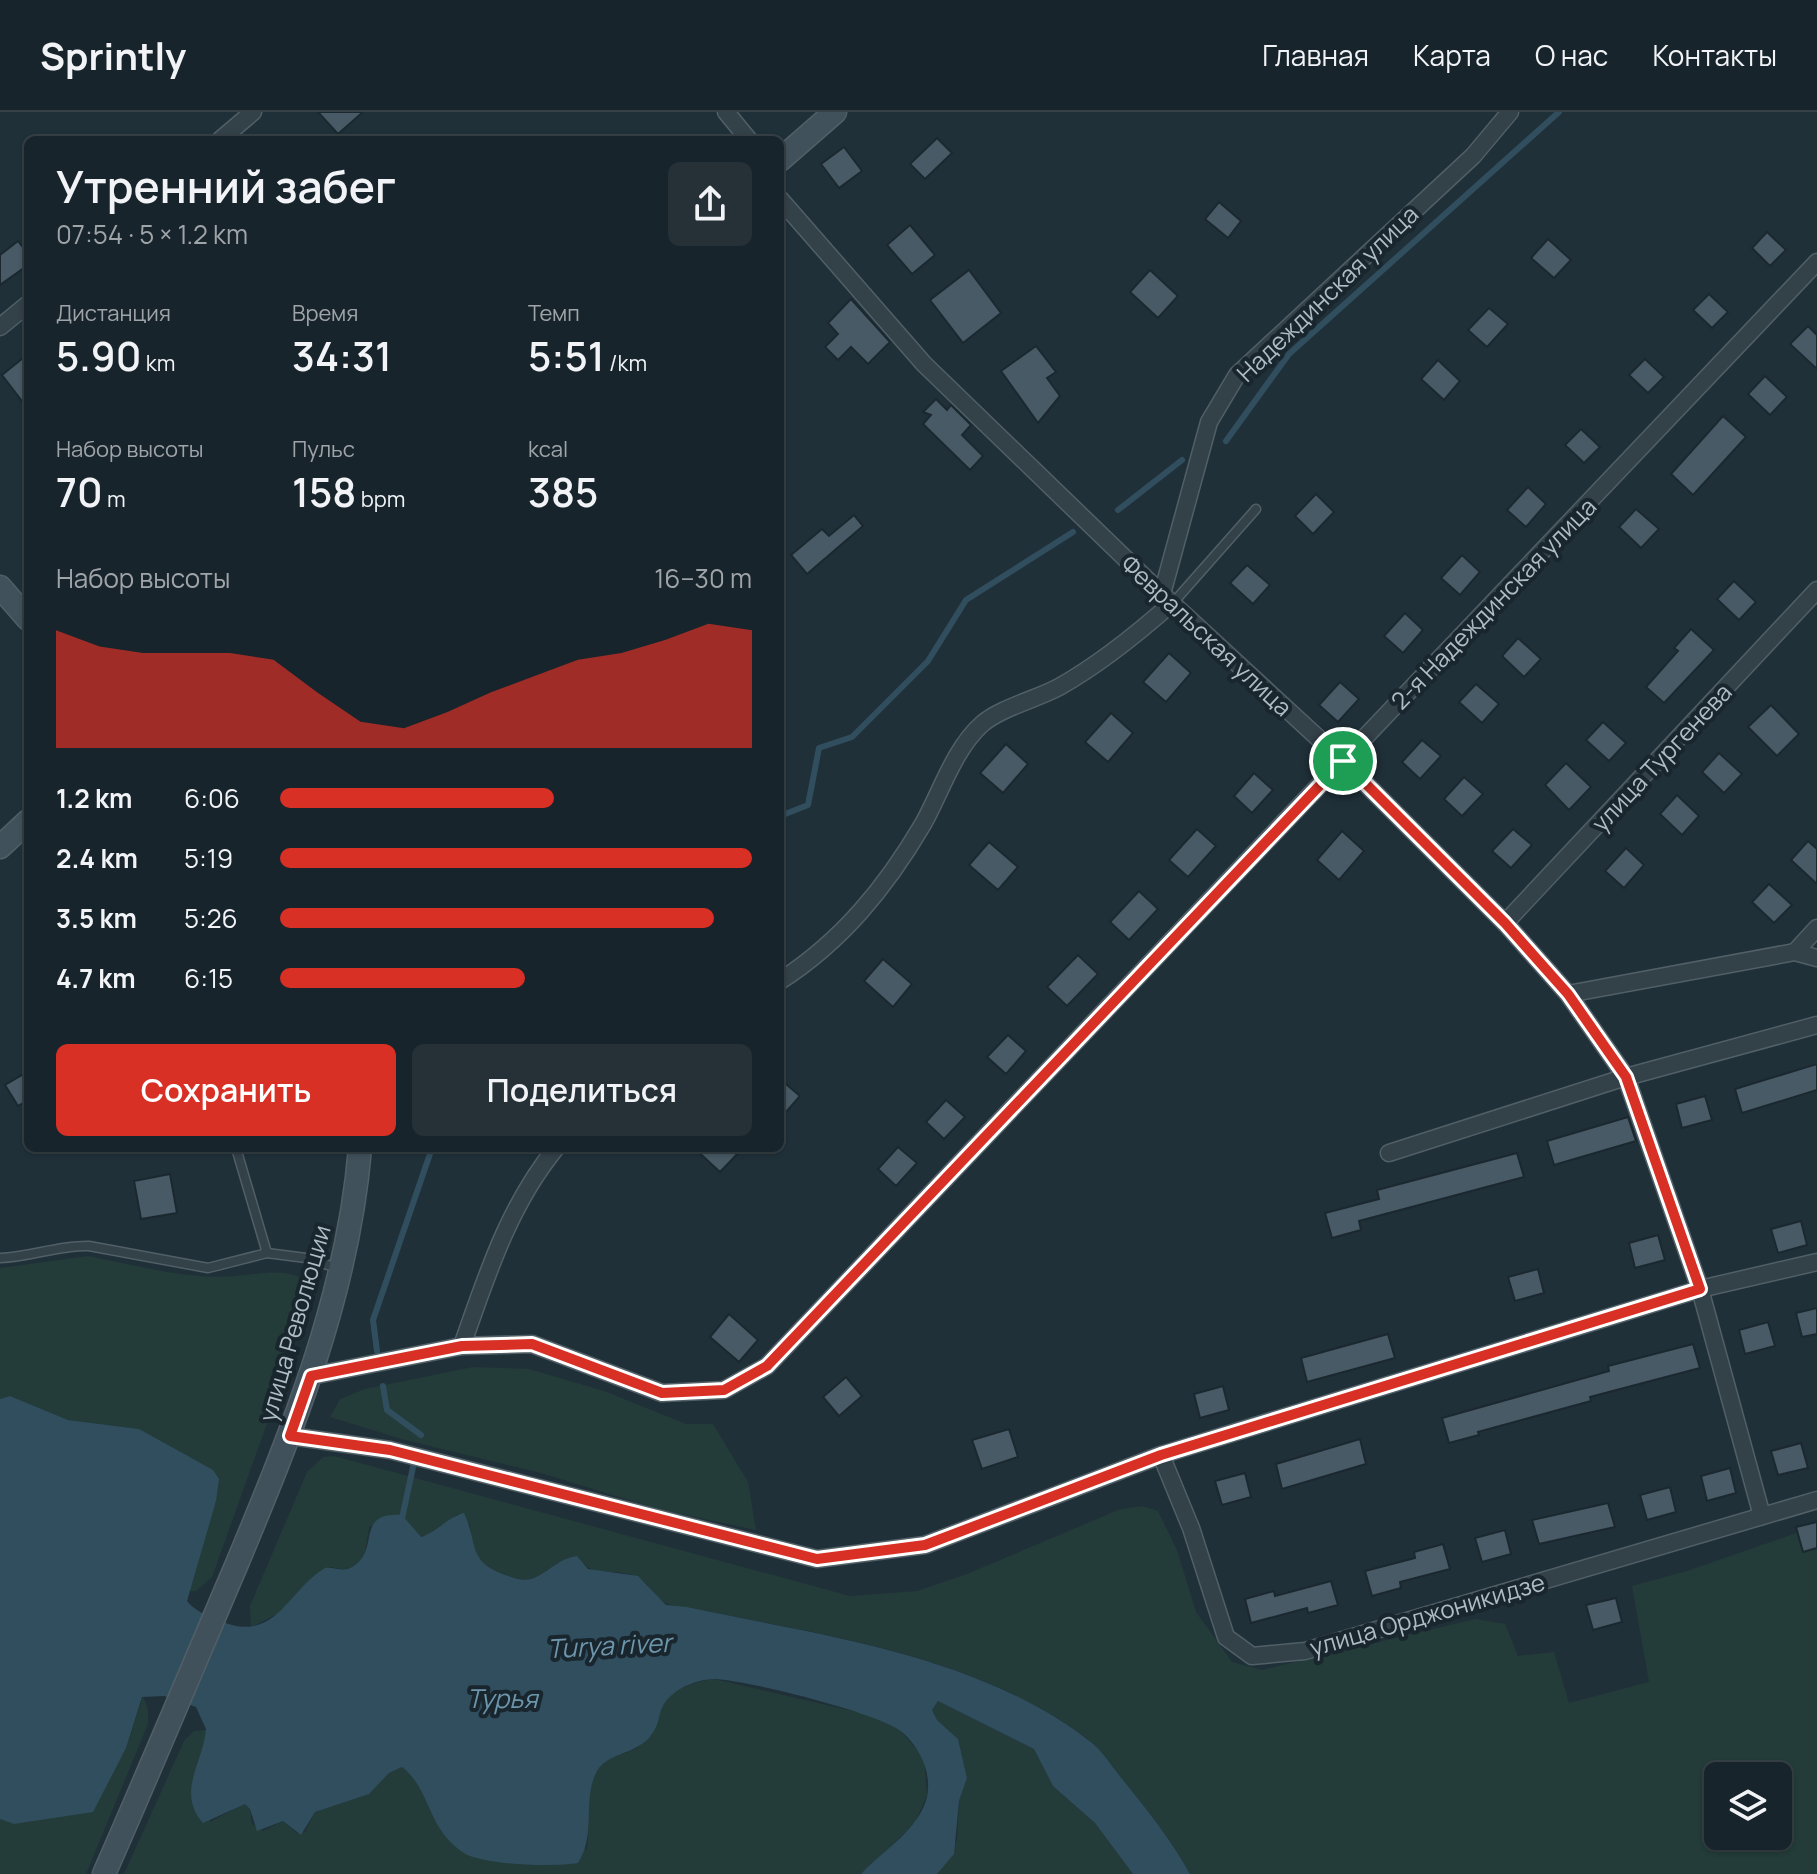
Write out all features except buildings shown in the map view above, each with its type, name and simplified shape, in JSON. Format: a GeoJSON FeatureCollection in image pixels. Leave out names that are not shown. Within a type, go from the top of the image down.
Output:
{"type":"FeatureCollection","features":[{"type":"Feature","properties":{"kind":"street"},"geometry":{"type":"LineString","coordinates":[[225,136],[253,112]]}},
{"type":"Feature","properties":{"kind":"street"},"geometry":{"type":"LineString","coordinates":[[726,112],[746,136]]}},
{"type":"Feature","properties":{"kind":"street"},"geometry":{"type":"LineString","coordinates":[[784,157],[835,112]]}},
{"type":"Feature","properties":{"kind":"street","name":"Надеждинская улица"},"geometry":{"type":"LineString","coordinates":[[1167,598],[1209,422],[1237,375],[1473,156],[1510,112]]}},
{"type":"Feature","properties":{"kind":"street","name":"Февральская улица"},"geometry":{"type":"LineString","coordinates":[[784,204],[924,364],[1167,598],[1343,761],[1505,923],[1568,994],[1626,1077],[1700,1289],[1762,1516]]}},
{"type":"Feature","properties":{"kind":"street","name":"2-я Надеждинская улица"},"geometry":{"type":"LineString","coordinates":[[311,1376],[462,1346],[532,1344],[662,1393],[724,1390],[767,1366],[1817,262]]}},
{"type":"Feature","properties":{"kind":"street"},"geometry":{"type":"LineString","coordinates":[[0,327],[24,307]]}},
{"type":"Feature","properties":{"kind":"street"},"geometry":{"type":"LineString","coordinates":[[0,587],[24,616]]}},
{"type":"Feature","properties":{"kind":"street","name":"улица Тургенева"},"geometry":{"type":"LineString","coordinates":[[1505,923],[1817,590]]}},
{"type":"Feature","properties":{"kind":"street"},"geometry":{"type":"LineString","coordinates":[[784,978],[845,931],[877,893],[922,825],[965,744],[983,723],[1059,686],[1128,642],[1167,598]]}},
{"type":"Feature","properties":{"kind":"street"},"geometry":{"type":"LineString","coordinates":[[0,847],[24,825]]}},
{"type":"Feature","properties":{"kind":"street"},"geometry":{"type":"LineString","coordinates":[[1795,952],[1817,928]]}},
{"type":"Feature","properties":{"kind":"street"},"geometry":{"type":"LineString","coordinates":[[1568,994],[1795,952],[1817,958]]}},
{"type":"Feature","properties":{"kind":"street"},"geometry":{"type":"LineString","coordinates":[[1389,1153],[1626,1077],[1817,1025]]}},
{"type":"Feature","properties":{"kind":"street","name":"улица Революции"},"geometry":{"type":"LineString","coordinates":[[104,1874],[173,1719],[290,1436],[311,1376],[341,1269],[357,1189],[360,1152]]}},
{"type":"Feature","properties":{"kind":"street"},"geometry":{"type":"LineString","coordinates":[[462,1346],[505,1234],[553,1152]]}},
{"type":"Feature","properties":{"kind":"street"},"geometry":{"type":"LineString","coordinates":[[290,1436],[390,1450],[817,1559],[925,1545],[1161,1455],[1700,1289],[1817,1262]]}},
{"type":"Feature","properties":{"kind":"street","name":"улица Орджоникидзе"},"geometry":{"type":"LineString","coordinates":[[1161,1455],[1191,1528],[1226,1637],[1252,1656],[1305,1651],[1817,1500]]}},
{"type":"Feature","properties":{"kind":"lane"},"geometry":{"type":"LineString","coordinates":[[1167,598],[1256,509]]}},
{"type":"Feature","properties":{"kind":"lane"},"geometry":{"type":"LineString","coordinates":[[237,1152],[267,1253]]}},
{"type":"Feature","properties":{"kind":"lane"},"geometry":{"type":"LineString","coordinates":[[0,1258],[28,1257],[69,1245],[208,1268],[267,1253],[306,1258],[341,1269]]}},
{"type":"Feature","properties":{"kind":"green space"},"geometry":{"type":"Polygon","coordinates":[[[88,1256],[198,1276],[284,1273],[311,1284],[312,1298],[212,1577],[196,1591],[187,1591],[216,1501],[139,1429],[68,1420],[10,1396],[0,1399],[0,1268],[88,1256]]]}},
{"type":"Feature","properties":{"kind":"green space"},"geometry":{"type":"Polygon","coordinates":[[[473,1367],[529,1369],[604,1391],[686,1424],[713,1424],[748,1482],[756,1530],[658,1509],[541,1473],[405,1440],[330,1417],[340,1399],[365,1389],[473,1367]]]}},
{"type":"Feature","properties":{"kind":"green space"},"geometry":{"type":"Polygon","coordinates":[[[334,1456],[850,1596],[917,1591],[967,1574],[1118,1510],[1142,1506],[1158,1511],[1177,1550],[1196,1612],[1232,1662],[1262,1670],[1475,1619],[1505,1624],[1518,1656],[1554,1652],[1569,1703],[1649,1682],[1632,1586],[1687,1571],[1817,1526],[1817,1874],[1190,1874],[1157,1823],[1096,1746],[1048,1713],[1000,1688],[898,1652],[674,1606],[665,1603],[637,1577],[619,1572],[595,1571],[577,1556],[530,1579],[513,1579],[495,1573],[481,1562],[472,1545],[470,1525],[458,1514],[432,1533],[420,1537],[409,1523],[370,1526],[363,1557],[354,1566],[345,1570],[331,1567],[279,1613],[251,1627],[250,1606],[307,1472],[323,1457],[334,1456]]]}},
{"type":"Feature","properties":{"kind":"green space"},"geometry":{"type":"Polygon","coordinates":[[[714,1679],[874,1716],[900,1730],[924,1758],[927,1795],[915,1823],[861,1874],[124,1874],[184,1741],[194,1731],[206,1730],[210,1822],[245,1803],[250,1809],[252,1824],[263,1831],[283,1821],[297,1833],[305,1832],[315,1812],[368,1794],[389,1773],[402,1767],[414,1776],[441,1831],[587,1849],[590,1792],[599,1768],[646,1741],[661,1707],[670,1695],[692,1684],[714,1679]]]}},
{"type":"Feature","properties":{"kind":"green space"},"geometry":{"type":"Polygon","coordinates":[[[143,1696],[148,1710],[148,1724],[86,1874],[0,1874],[0,1819],[34,1821],[50,1815],[79,1795],[119,1760],[143,1696]]]}},
{"type":"Feature","properties":{"kind":"green space"},"geometry":{"type":"Polygon","coordinates":[[[938,1701],[1034,1749],[1053,1786],[1095,1823],[1133,1874],[937,1874],[957,1840],[959,1801],[967,1778],[958,1739],[937,1720],[932,1710],[938,1701]]]}},
{"type":"Feature","properties":{"kind":"water"},"geometry":{"type":"Polygon","coordinates":[[[10,1396],[68,1420],[139,1429],[213,1470],[219,1479],[216,1501],[187,1601],[197,1610],[218,1620],[238,1626],[254,1626],[267,1621],[325,1568],[347,1569],[360,1561],[377,1520],[402,1515],[421,1537],[464,1513],[480,1558],[495,1571],[512,1577],[523,1580],[534,1578],[561,1561],[577,1556],[588,1569],[638,1576],[666,1605],[898,1652],[1000,1688],[1048,1713],[1096,1746],[1157,1823],[1190,1874],[1133,1874],[1095,1823],[1053,1786],[1034,1749],[938,1701],[932,1710],[937,1720],[958,1739],[967,1778],[959,1801],[954,1854],[937,1874],[861,1874],[908,1830],[923,1809],[928,1779],[914,1745],[889,1724],[841,1707],[782,1691],[715,1679],[693,1683],[671,1695],[662,1707],[649,1738],[599,1768],[590,1797],[587,1842],[578,1863],[510,1863],[484,1860],[463,1853],[443,1833],[419,1788],[402,1767],[389,1773],[369,1794],[315,1812],[301,1835],[283,1821],[257,1831],[250,1809],[245,1804],[203,1823],[195,1811],[191,1789],[206,1729],[196,1707],[164,1696],[142,1697],[126,1748],[93,1812],[14,1824],[0,1819],[0,1399],[10,1396]]]}},
{"type":"Feature","properties":{"kind":"waterway"},"geometry":{"type":"LineString","coordinates":[[1226,441],[1289,354],[1559,112]]}},
{"type":"Feature","properties":{"kind":"waterway"},"geometry":{"type":"LineString","coordinates":[[1118,510],[1182,460]]}},
{"type":"Feature","properties":{"kind":"waterway"},"geometry":{"type":"LineString","coordinates":[[784,814],[808,805],[819,748],[852,737],[928,661],[966,600],[1073,532]]}},
{"type":"Feature","properties":{"kind":"waterway"},"geometry":{"type":"LineString","coordinates":[[377,1351],[373,1320],[431,1152]]}},
{"type":"Feature","properties":{"kind":"waterway"},"geometry":{"type":"LineString","coordinates":[[383,1386],[387,1410],[421,1435]]}},
{"type":"Feature","properties":{"kind":"waterway"},"geometry":{"type":"LineString","coordinates":[[401,1523],[413,1467]]}},
{"type":"Feature","properties":{"kind":"route"},"geometry":{"type":"LineString","coordinates":[[1343,761],[1505,923],[1568,994],[1626,1077],[1700,1289],[1161,1455],[925,1545],[817,1559],[390,1450],[290,1436],[311,1376],[462,1346],[532,1344],[662,1393],[724,1390],[767,1366],[1343,761]]}},
{"type":"Feature","properties":{"kind":"water label","name":"Turya river"},"geometry":{"type":"Point","coordinates":[609,1645]}},
{"type":"Feature","properties":{"kind":"water label","name":"Турья"},"geometry":{"type":"Point","coordinates":[502,1698]}}]}
